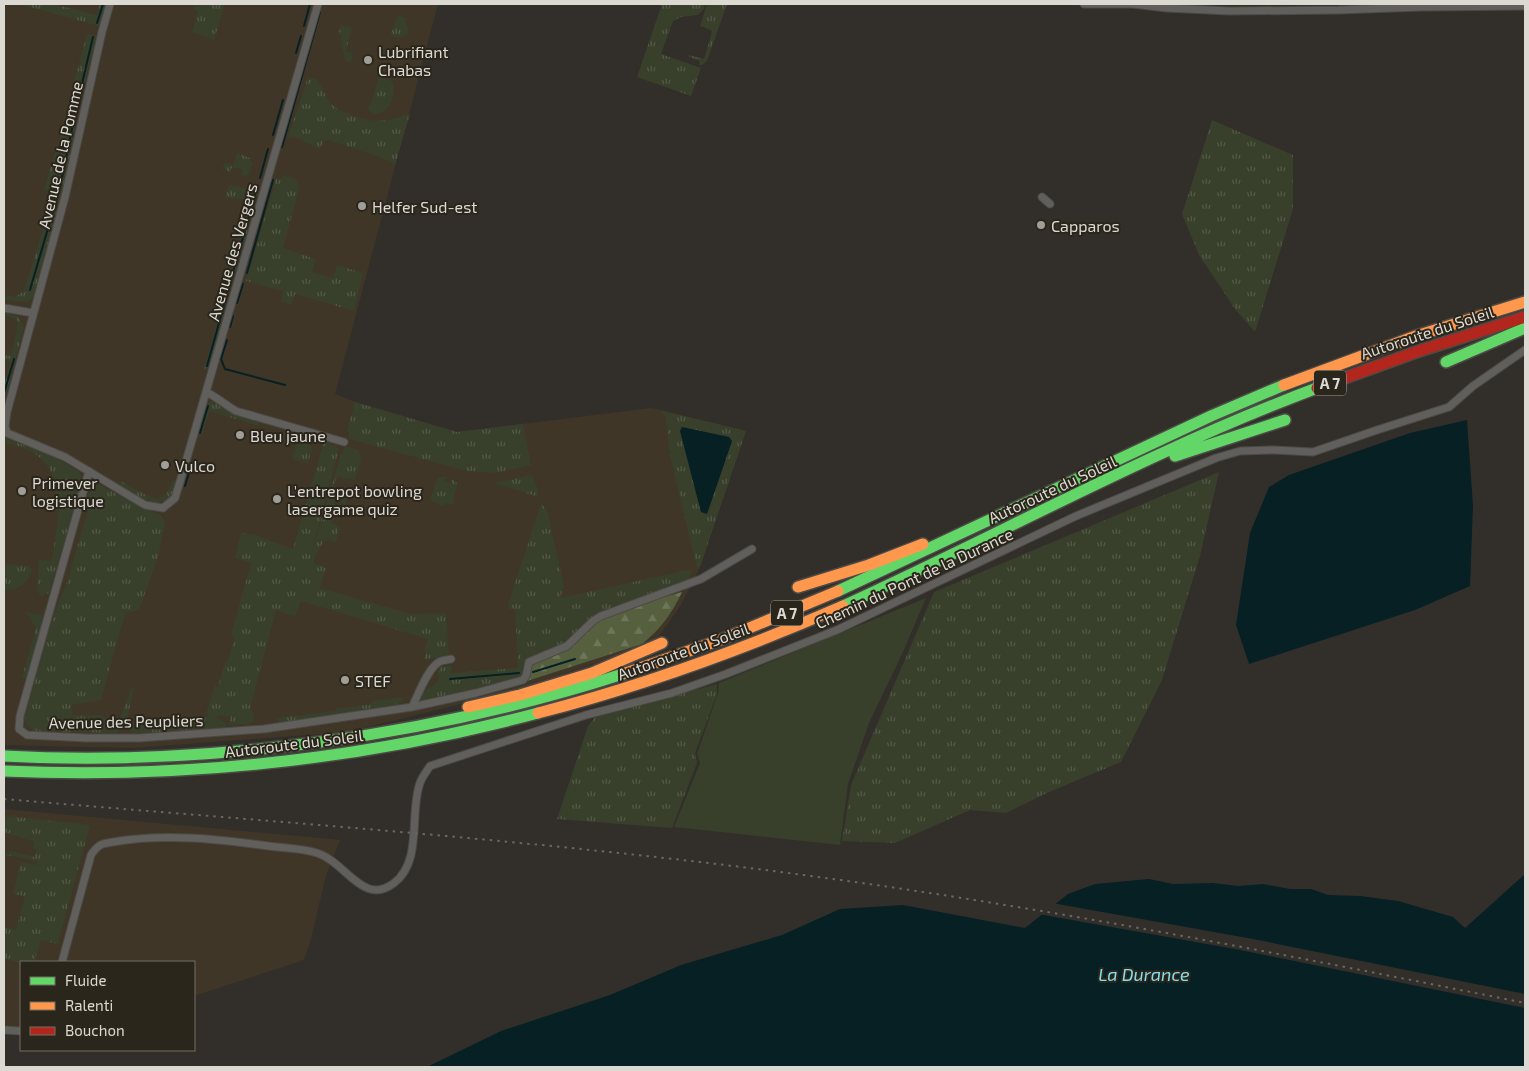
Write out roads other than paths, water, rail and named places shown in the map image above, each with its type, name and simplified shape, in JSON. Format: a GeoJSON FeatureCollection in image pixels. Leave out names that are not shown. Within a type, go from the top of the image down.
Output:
{"type":"FeatureCollection","features":[{"type":"Feature","properties":{"kind":"highway","name":"Autoroute du Soleil"},"geometry":{"type":"LineString","coordinates":[[4,756],[157,757],[265,748],[367,736],[455,719],[596,683],[678,656],[776,618],[858,582],[1235,405],[1350,359],[1461,321],[1525,302]]}},
{"type":"Feature","properties":{"kind":"highway","name":"Autoroute du Soleil"},"geometry":{"type":"LineString","coordinates":[[4,771],[163,772],[268,764],[350,754],[439,738],[561,709],[679,672],[784,631],[870,594],[1242,418],[1307,391],[1407,354],[1525,317]]}},
{"type":"Feature","properties":{"kind":"highway"},"geometry":{"type":"LineString","coordinates":[[1446,362],[1525,328]]}},
{"type":"Feature","properties":{"kind":"highway"},"geometry":{"type":"LineString","coordinates":[[1141,465],[1205,447],[1286,420]]}},
{"type":"Feature","properties":{"kind":"highway"},"geometry":{"type":"LineString","coordinates":[[798,587],[869,565],[1000,515]]}},
{"type":"Feature","properties":{"kind":"highway"},"geometry":{"type":"LineString","coordinates":[[367,736],[392,726],[520,695],[592,673],[662,643]]}},
{"type":"Feature","properties":{"kind":"street","name":"Avenue de la Pomme"},"geometry":{"type":"LineString","coordinates":[[89,471],[57,453],[7,433],[5,426],[33,313],[65,198],[110,4]]}},
{"type":"Feature","properties":{"kind":"street","name":"Avenue des Vergers"},"geometry":{"type":"LineString","coordinates":[[89,471],[146,504],[163,508],[175,498],[318,4]]}},
{"type":"Feature","properties":{"kind":"street"},"geometry":{"type":"LineString","coordinates":[[1084,4],[1133,4],[1167,8],[1230,11],[1525,6]]}},
{"type":"Feature","properties":{"kind":"street"},"geometry":{"type":"LineString","coordinates":[[1042,197],[1050,204]]}},
{"type":"Feature","properties":{"kind":"street"},"geometry":{"type":"LineString","coordinates":[[4,308],[33,313]]}},
{"type":"Feature","properties":{"kind":"street","name":"Chemin du Pont de la Durance"},"geometry":{"type":"LineString","coordinates":[[62,961],[91,855],[99,845],[134,838],[174,837],[221,840],[294,849],[318,853],[335,861],[361,886],[368,889],[380,890],[386,888],[399,879],[407,868],[412,851],[420,782],[430,766],[586,715],[672,693],[735,670],[837,630],[1076,516],[1216,458],[1240,451],[1313,452],[1449,407],[1473,386],[1525,350]]}},
{"type":"Feature","properties":{"kind":"street"},"geometry":{"type":"LineString","coordinates":[[206,392],[218,397],[236,411],[344,442]]}},
{"type":"Feature","properties":{"kind":"street","name":"Avenue des Peupliers"},"geometry":{"type":"LineString","coordinates":[[89,471],[20,716],[19,729],[28,735],[138,738],[202,734],[299,724],[412,707],[476,693],[523,680],[526,676],[529,662],[567,646],[593,621],[601,616],[701,579],[752,549]]}},
{"type":"Feature","properties":{"kind":"street"},"geometry":{"type":"LineString","coordinates":[[412,707],[426,677],[434,666],[439,662],[451,659]]}},
{"type":"Feature","properties":{"kind":"street"},"geometry":{"type":"LineString","coordinates":[[4,1030],[20,1030]]}},
{"type":"Feature","properties":{"kind":"water"},"geometry":{"type":"Polygon","coordinates":[[[1467,420],[1473,506],[1470,586],[1415,610],[1249,664],[1236,625],[1250,533],[1269,487],[1289,475],[1410,433],[1467,420]]]}},
{"type":"Feature","properties":{"kind":"water"},"geometry":{"type":"Polygon","coordinates":[[[682,427],[729,437],[732,441],[707,514],[701,512],[680,431],[682,427]]]}},
{"type":"Feature","properties":{"kind":"water","name":"La Durance"},"geometry":{"type":"Polygon","coordinates":[[[1525,874],[1525,1067],[427,1067],[501,1031],[610,995],[681,965],[782,935],[840,909],[903,905],[1025,928],[1068,894],[1095,884],[1149,879],[1173,884],[1213,883],[1238,886],[1263,884],[1290,889],[1311,889],[1328,895],[1360,896],[1398,901],[1453,917],[1465,928],[1525,874]]]}},
{"type":"Feature","properties":{"kind":"waterway"},"geometry":{"type":"LineString","coordinates":[[97,23],[103,4]]}},
{"type":"Feature","properties":{"kind":"waterway"},"geometry":{"type":"LineString","coordinates":[[304,26],[310,4]]}},
{"type":"Feature","properties":{"kind":"waterway"},"geometry":{"type":"LineString","coordinates":[[282,147],[320,12]]}},
{"type":"Feature","properties":{"kind":"waterway"},"geometry":{"type":"LineString","coordinates":[[296,53],[301,36]]}},
{"type":"Feature","properties":{"kind":"waterway"},"geometry":{"type":"LineString","coordinates":[[30,290],[60,187],[93,37]]}},
{"type":"Feature","properties":{"kind":"waterway"},"geometry":{"type":"LineString","coordinates":[[273,135],[283,100]]}},
{"type":"Feature","properties":{"kind":"waterway"},"geometry":{"type":"LineString","coordinates":[[260,178],[268,149]]}},
{"type":"Feature","properties":{"kind":"waterway"},"geometry":{"type":"LineString","coordinates":[[247,273],[273,180]]}},
{"type":"Feature","properties":{"kind":"waterway"},"geometry":{"type":"LineString","coordinates":[[254,198],[256,188]]}},
{"type":"Feature","properties":{"kind":"waterway"},"geometry":{"type":"LineString","coordinates":[[229,286],[250,213]]}},
{"type":"Feature","properties":{"kind":"waterway"},"geometry":{"type":"LineString","coordinates":[[237,303],[243,284]]}},
{"type":"Feature","properties":{"kind":"waterway"},"geometry":{"type":"LineString","coordinates":[[207,366],[224,305]]}},
{"type":"Feature","properties":{"kind":"waterway"},"geometry":{"type":"LineString","coordinates":[[230,327],[233,316]]}},
{"type":"Feature","properties":{"kind":"waterway"},"geometry":{"type":"LineString","coordinates":[[227,340],[221,359],[225,369],[285,385]]}},
{"type":"Feature","properties":{"kind":"waterway"},"geometry":{"type":"LineString","coordinates":[[4,393],[14,359]]}},
{"type":"Feature","properties":{"kind":"waterway"},"geometry":{"type":"LineString","coordinates":[[200,433],[208,406]]}},
{"type":"Feature","properties":{"kind":"waterway"},"geometry":{"type":"LineString","coordinates":[[185,486],[190,469]]}},
{"type":"Feature","properties":{"kind":"waterway"},"geometry":{"type":"LineString","coordinates":[[533,672],[575,659]]}},
{"type":"Feature","properties":{"kind":"waterway"},"geometry":{"type":"LineString","coordinates":[[450,679],[519,673]]}},
{"type":"Feature","properties":{"kind":"railway"},"geometry":{"type":"LineString","coordinates":[[4,799],[509,842],[710,863],[811,876],[1080,918],[1258,950],[1525,1003]]}},
{"type":"Feature","properties":{"kind":"place","name":"Lubrifiant Chabas"},"geometry":{"type":"Point","coordinates":[368,60]}},
{"type":"Feature","properties":{"kind":"place","name":"Helfer Sud-est"},"geometry":{"type":"Point","coordinates":[362,206]}},
{"type":"Feature","properties":{"kind":"place","name":"Capparos"},"geometry":{"type":"Point","coordinates":[1041,225]}},
{"type":"Feature","properties":{"kind":"place","name":"Bleu jaune"},"geometry":{"type":"Point","coordinates":[240,435]}},
{"type":"Feature","properties":{"kind":"place","name":"Vulco"},"geometry":{"type":"Point","coordinates":[165,465]}},
{"type":"Feature","properties":{"kind":"place","name":"Primever logistique"},"geometry":{"type":"Point","coordinates":[22,491]}},
{"type":"Feature","properties":{"kind":"place","name":"L'entrepot bowling lasergame quiz"},"geometry":{"type":"Point","coordinates":[277,499]}},
{"type":"Feature","properties":{"kind":"place","name":"STEF"},"geometry":{"type":"Point","coordinates":[345,680]}}]}
